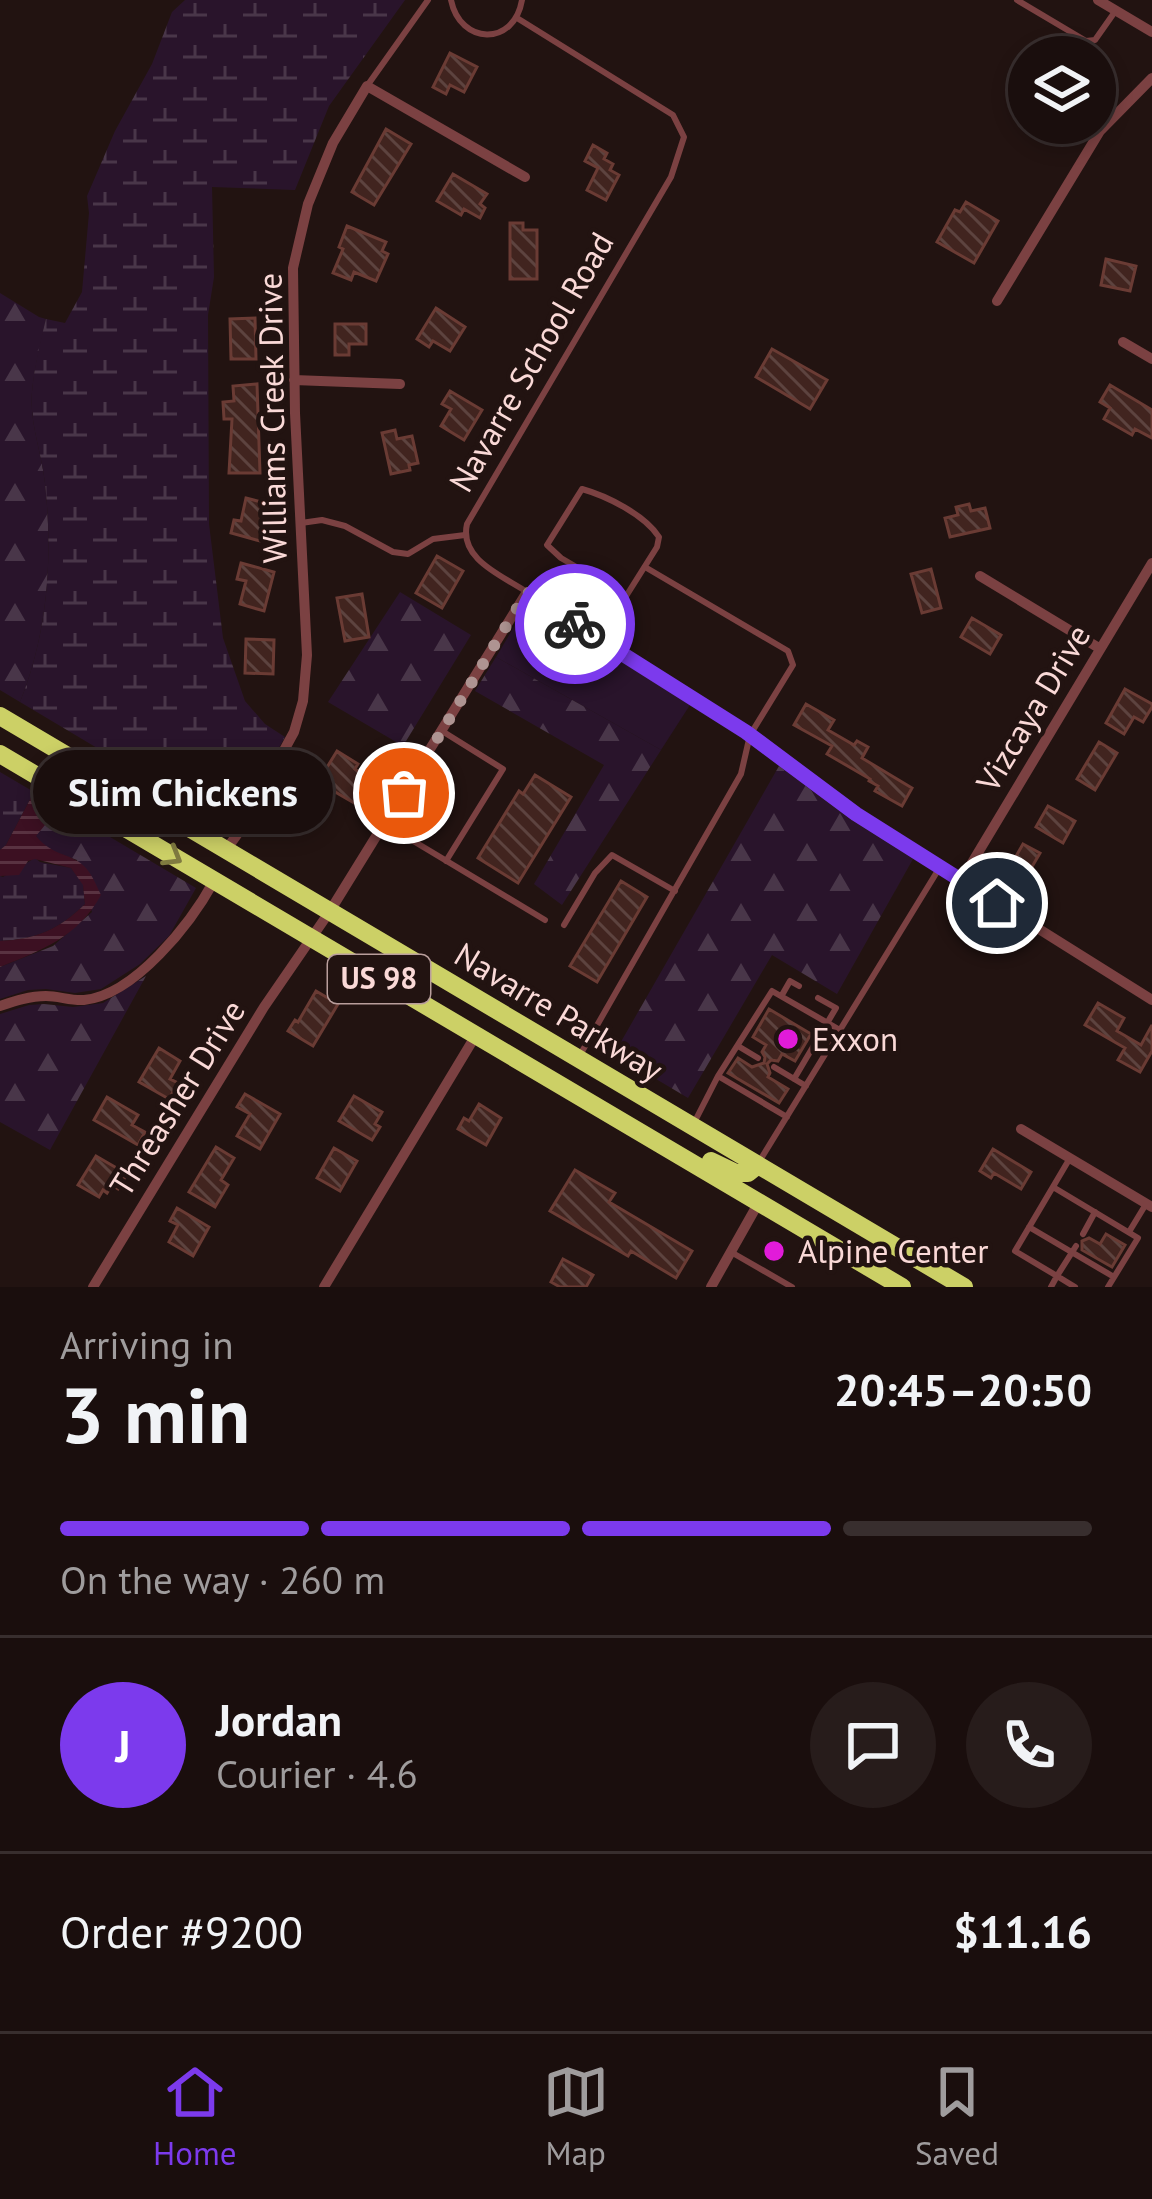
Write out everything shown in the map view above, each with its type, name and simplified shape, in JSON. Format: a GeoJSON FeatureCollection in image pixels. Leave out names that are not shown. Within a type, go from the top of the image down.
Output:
{"type":"FeatureCollection","features":[{"type":"Feature","properties":{"kind":"highway","name":"Navarre Parkway"},"geometry":{"type":"LineString","coordinates":[[0,716],[959,1284]]}},
{"type":"Feature","properties":{"kind":"highway","name":"Navarre Parkway"},"geometry":{"type":"LineString","coordinates":[[0,754],[902,1287]]}},
{"type":"Feature","properties":{"kind":"highway"},"geometry":{"type":"LineString","coordinates":[[564,1087],[589,1090],[723,1168],[748,1173],[758,1165]]}},
{"type":"Feature","properties":{"kind":"highway"},"geometry":{"type":"LineString","coordinates":[[759,1202],[785,1193],[934,1280],[959,1284]]}},
{"type":"Feature","properties":{"kind":"street"},"geometry":{"type":"LineString","coordinates":[[1098,0],[1152,32]]}},
{"type":"Feature","properties":{"kind":"street"},"geometry":{"type":"LineString","coordinates":[[998,301],[1100,131],[1152,78]]}},
{"type":"Feature","properties":{"kind":"street"},"geometry":{"type":"LineString","coordinates":[[367,86],[525,177]]}},
{"type":"Feature","properties":{"kind":"street","name":"Williams Creek Drive"},"geometry":{"type":"LineString","coordinates":[[226,850],[294,732],[303,701],[307,655],[293,268],[300,230],[333,143],[367,86]]}},
{"type":"Feature","properties":{"kind":"street"},"geometry":{"type":"LineString","coordinates":[[1124,342],[1152,359]]}},
{"type":"Feature","properties":{"kind":"street"},"geometry":{"type":"LineString","coordinates":[[294,380],[400,384]]}},
{"type":"Feature","properties":{"kind":"street","name":"Vizcaya Drive"},"geometry":{"type":"LineString","coordinates":[[961,881],[1152,562]]}},
{"type":"Feature","properties":{"kind":"street"},"geometry":{"type":"LineString","coordinates":[[980,576],[1099,648]]}},
{"type":"Feature","properties":{"kind":"street"},"geometry":{"type":"LineString","coordinates":[[312,939],[527,592],[750,735],[856,814],[1152,1000]]}},
{"type":"Feature","properties":{"kind":"street"},"geometry":{"type":"LineString","coordinates":[[0,1006],[28,998],[103,996],[143,970],[173,941],[214,881]]}},
{"type":"Feature","properties":{"kind":"street","name":"Threasher Drive"},"geometry":{"type":"LineString","coordinates":[[93,1287],[264,1007],[312,939]]}},
{"type":"Feature","properties":{"kind":"street"},"geometry":{"type":"LineString","coordinates":[[324,1287],[476,1035]]}},
{"type":"Feature","properties":{"kind":"street"},"geometry":{"type":"LineString","coordinates":[[1021,1129],[1149,1206]]}},
{"type":"Feature","properties":{"kind":"street"},"geometry":{"type":"LineString","coordinates":[[711,1287],[759,1202]]}},
{"type":"Feature","properties":{"kind":"lane","name":"Williams Creek Drive"},"geometry":{"type":"LineString","coordinates":[[367,86],[428,0]]}},
{"type":"Feature","properties":{"kind":"lane"},"geometry":{"type":"LineString","coordinates":[[451,0],[458,21],[477,33],[500,32],[517,18],[522,0]]}},
{"type":"Feature","properties":{"kind":"lane"},"geometry":{"type":"LineString","coordinates":[[1018,0],[1087,41],[1095,40],[1115,10]]}},
{"type":"Feature","properties":{"kind":"lane","name":"Navarre School Road"},"geometry":{"type":"LineString","coordinates":[[517,18],[673,115],[684,136],[678,162],[467,524],[467,548],[527,592]]}},
{"type":"Feature","properties":{"kind":"lane"},"geometry":{"type":"LineString","coordinates":[[599,639],[657,547],[659,537],[656,530],[588,489],[578,491],[547,545],[626,596]]}},
{"type":"Feature","properties":{"kind":"lane"},"geometry":{"type":"LineString","coordinates":[[301,523],[322,520],[345,526],[393,552],[408,554],[433,539],[465,535]]}},
{"type":"Feature","properties":{"kind":"lane"},"geometry":{"type":"LineString","coordinates":[[578,1058],[741,774],[750,735],[793,665],[788,651],[645,567]]}},
{"type":"Feature","properties":{"kind":"lane"},"geometry":{"type":"LineString","coordinates":[[442,731],[503,769],[446,860]]}},
{"type":"Feature","properties":{"kind":"lane"},"geometry":{"type":"LineString","coordinates":[[385,824],[545,920]]}},
{"type":"Feature","properties":{"kind":"lane"},"geometry":{"type":"LineString","coordinates":[[564,925],[612,854],[675,891]]}},
{"type":"Feature","properties":{"kind":"lane"},"geometry":{"type":"LineString","coordinates":[[758,1165],[940,867]]}},
{"type":"Feature","properties":{"kind":"lane"},"geometry":{"type":"LineString","coordinates":[[782,996],[790,981],[799,986]]}},
{"type":"Feature","properties":{"kind":"lane"},"geometry":{"type":"LineString","coordinates":[[692,1126],[727,1058],[772,991],[840,1030]]}},
{"type":"Feature","properties":{"kind":"lane"},"geometry":{"type":"LineString","coordinates":[[794,1078],[836,1008],[818,998]]}},
{"type":"Feature","properties":{"kind":"lane"},"geometry":{"type":"LineString","coordinates":[[738,1046],[754,1055],[745,1062]]}},
{"type":"Feature","properties":{"kind":"lane"},"geometry":{"type":"LineString","coordinates":[[774,1067],[806,1085]]}},
{"type":"Feature","properties":{"kind":"lane"},"geometry":{"type":"LineString","coordinates":[[777,1082],[783,1072]]}},
{"type":"Feature","properties":{"kind":"lane"},"geometry":{"type":"LineString","coordinates":[[718,1076],[787,1117]]}},
{"type":"Feature","properties":{"kind":"lane"},"geometry":{"type":"LineString","coordinates":[[1070,1158],[1015,1250],[1075,1287]]}},
{"type":"Feature","properties":{"kind":"lane"},"geometry":{"type":"LineString","coordinates":[[1053,1187],[1138,1238],[1108,1287]]}},
{"type":"Feature","properties":{"kind":"lane"},"geometry":{"type":"LineString","coordinates":[[1129,1232],[1149,1206]]}},
{"type":"Feature","properties":{"kind":"lane"},"geometry":{"type":"LineString","coordinates":[[1083,1234],[1095,1212]]}},
{"type":"Feature","properties":{"kind":"lane"},"geometry":{"type":"LineString","coordinates":[[1029,1226],[1114,1277]]}},
{"type":"Feature","properties":{"kind":"lane"},"geometry":{"type":"LineString","coordinates":[[1051,1287],[1074,1249]]}},
{"type":"Feature","properties":{"kind":"lane"},"geometry":{"type":"LineString","coordinates":[[731,1252],[792,1287]]}},
{"type":"Feature","properties":{"kind":"green space"},"geometry":{"type":"Polygon","coordinates":[[[185,0],[405,0],[329,106],[295,190],[212,187],[209,524],[223,638],[245,701],[265,724],[285,737],[233,829],[20,702],[37,649],[48,567],[45,483],[32,403],[46,319],[65,323],[82,292],[87,196],[152,64],[172,12],[185,0]]]}},
{"type":"Feature","properties":{"kind":"green space"},"geometry":{"type":"Polygon","coordinates":[[[0,293],[46,319],[32,403],[45,483],[48,567],[37,649],[20,702],[0,690],[0,293]]]}},
{"type":"Feature","properties":{"kind":"green space"},"geometry":{"type":"Polygon","coordinates":[[[400,592],[471,635],[403,746],[328,702],[400,592]]]}},
{"type":"Feature","properties":{"kind":"green space"},"geometry":{"type":"Polygon","coordinates":[[[528,603],[690,705],[661,750],[496,657],[528,603]]]}},
{"type":"Feature","properties":{"kind":"green space"},"geometry":{"type":"Polygon","coordinates":[[[496,657],[661,750],[562,905],[534,884],[604,765],[475,691],[496,657]]]}},
{"type":"Feature","properties":{"kind":"green space"},"geometry":{"type":"Polygon","coordinates":[[[779,766],[913,859],[837,994],[772,955],[688,1098],[614,1054],[779,766]]]}},
{"type":"Feature","properties":{"kind":"green space"},"geometry":{"type":"Polygon","coordinates":[[[0,772],[34,792],[0,850],[0,772]]]}},
{"type":"Feature","properties":{"kind":"green space"},"geometry":{"type":"Polygon","coordinates":[[[51,802],[196,888],[169,936],[140,964],[101,989],[75,993],[28,990],[0,999],[0,967],[53,946],[92,912],[77,860],[47,849],[35,835],[50,813],[51,802]]]}},
{"type":"Feature","properties":{"kind":"green space"},"geometry":{"type":"Polygon","coordinates":[[[35,858],[71,868],[83,884],[85,904],[46,931],[0,941],[0,876],[35,858]]]}},
{"type":"Feature","properties":{"kind":"green space"},"geometry":{"type":"Polygon","coordinates":[[[146,976],[50,1150],[0,1122],[0,1014],[29,1005],[103,1003],[146,976]]]}},
{"type":"Feature","properties":{"kind":"shaded area"},"geometry":{"type":"Polygon","coordinates":[[[34,792],[51,802],[45,825],[36,836],[49,848],[81,863],[101,895],[70,932],[0,967],[0,941],[46,932],[85,904],[83,885],[71,868],[35,859],[19,875],[0,876],[0,850],[34,792]]]}},
{"type":"Feature","properties":{"kind":"building"},"geometry":{"type":"Polygon","coordinates":[[[450,53],[477,67],[464,92],[450,85],[446,94],[433,87],[450,53]]]}},
{"type":"Feature","properties":{"kind":"building"},"geometry":{"type":"Polygon","coordinates":[[[386,129],[411,144],[374,205],[352,192],[386,129]]]}},
{"type":"Feature","properties":{"kind":"building"},"geometry":{"type":"Polygon","coordinates":[[[593,145],[607,153],[604,159],[613,164],[610,170],[619,175],[606,200],[587,190],[598,168],[585,161],[593,145]]]}},
{"type":"Feature","properties":{"kind":"building"},"geometry":{"type":"Polygon","coordinates":[[[453,174],[487,194],[480,204],[485,208],[480,218],[464,209],[461,215],[437,201],[453,174]]]}},
{"type":"Feature","properties":{"kind":"building"},"geometry":{"type":"Polygon","coordinates":[[[966,202],[998,221],[974,263],[937,242],[955,210],[960,212],[966,202]]]}},
{"type":"Feature","properties":{"kind":"building"},"geometry":{"type":"Polygon","coordinates":[[[510,223],[537,230],[537,279],[510,279],[510,223]]]}},
{"type":"Feature","properties":{"kind":"building"},"geometry":{"type":"Polygon","coordinates":[[[347,226],[386,242],[382,251],[388,254],[376,281],[354,272],[351,280],[333,273],[347,226]]]}},
{"type":"Feature","properties":{"kind":"building"},"geometry":{"type":"Polygon","coordinates":[[[1106,259],[1136,266],[1130,291],[1101,285],[1106,259]]]}},
{"type":"Feature","properties":{"kind":"building"},"geometry":{"type":"Polygon","coordinates":[[[436,308],[465,327],[450,351],[417,339],[436,308]]]}},
{"type":"Feature","properties":{"kind":"building"},"geometry":{"type":"Polygon","coordinates":[[[255,318],[256,359],[231,359],[230,319],[255,318]]]}},
{"type":"Feature","properties":{"kind":"building"},"geometry":{"type":"Polygon","coordinates":[[[335,324],[366,324],[366,344],[349,344],[349,355],[335,355],[335,324]]]}},
{"type":"Feature","properties":{"kind":"building"},"geometry":{"type":"Polygon","coordinates":[[[772,349],[827,380],[810,409],[756,377],[772,349]]]}},
{"type":"Feature","properties":{"kind":"building"},"geometry":{"type":"Polygon","coordinates":[[[257,384],[260,473],[229,473],[232,419],[224,419],[223,402],[234,401],[233,386],[257,384]]]}},
{"type":"Feature","properties":{"kind":"building"},"geometry":{"type":"Polygon","coordinates":[[[1110,385],[1152,410],[1152,438],[1135,429],[1132,435],[1104,419],[1110,408],[1100,402],[1110,385]]]}},
{"type":"Feature","properties":{"kind":"building"},"geometry":{"type":"Polygon","coordinates":[[[450,391],[482,410],[464,440],[441,426],[451,409],[442,404],[450,391]]]}},
{"type":"Feature","properties":{"kind":"building"},"geometry":{"type":"Polygon","coordinates":[[[395,430],[397,439],[412,436],[418,463],[391,474],[382,433],[395,430]]]}},
{"type":"Feature","properties":{"kind":"building"},"geometry":{"type":"Polygon","coordinates":[[[246,498],[269,504],[260,541],[231,533],[234,520],[241,521],[246,498]]]}},
{"type":"Feature","properties":{"kind":"building"},"geometry":{"type":"Polygon","coordinates":[[[969,504],[971,511],[985,508],[990,528],[950,537],[945,518],[958,515],[956,507],[969,504]]]}},
{"type":"Feature","properties":{"kind":"building"},"geometry":{"type":"Polygon","coordinates":[[[437,556],[463,571],[442,608],[416,593],[437,556]]]}},
{"type":"Feature","properties":{"kind":"building"},"geometry":{"type":"Polygon","coordinates":[[[241,563],[274,572],[264,611],[240,604],[246,581],[237,579],[241,563]]]}},
{"type":"Feature","properties":{"kind":"building"},"geometry":{"type":"Polygon","coordinates":[[[931,569],[941,608],[922,613],[911,574],[931,569]]]}},
{"type":"Feature","properties":{"kind":"building"},"geometry":{"type":"Polygon","coordinates":[[[362,594],[369,637],[345,641],[337,598],[362,594]]]}},
{"type":"Feature","properties":{"kind":"building"},"geometry":{"type":"Polygon","coordinates":[[[972,618],[1001,635],[990,654],[961,637],[972,618]]]}},
{"type":"Feature","properties":{"kind":"building"},"geometry":{"type":"Polygon","coordinates":[[[246,639],[274,640],[273,674],[245,673],[246,639]]]}},
{"type":"Feature","properties":{"kind":"building"},"geometry":{"type":"Polygon","coordinates":[[[1125,689],[1152,707],[1143,722],[1134,717],[1124,734],[1106,723],[1125,689]]]}},
{"type":"Feature","properties":{"kind":"building"},"geometry":{"type":"Polygon","coordinates":[[[806,704],[834,720],[828,730],[854,745],[857,741],[868,747],[862,758],[912,788],[902,806],[875,791],[878,786],[870,779],[827,754],[832,746],[794,725],[806,704]]]}},
{"type":"Feature","properties":{"kind":"building"},"geometry":{"type":"Polygon","coordinates":[[[1099,742],[1117,753],[1095,790],[1077,779],[1099,742]]]}},
{"type":"Feature","properties":{"kind":"building"},"geometry":{"type":"Polygon","coordinates":[[[337,751],[376,782],[361,807],[318,782],[337,751]]]}},
{"type":"Feature","properties":{"kind":"building"},"geometry":{"type":"Polygon","coordinates":[[[535,775],[571,797],[518,883],[478,858],[519,791],[523,794],[535,775]]]}},
{"type":"Feature","properties":{"kind":"building"},"geometry":{"type":"Polygon","coordinates":[[[1048,806],[1075,821],[1063,843],[1036,827],[1048,806]]]}},
{"type":"Feature","properties":{"kind":"building"},"geometry":{"type":"Polygon","coordinates":[[[1023,844],[1040,853],[1019,889],[1003,879],[1023,844]]]}},
{"type":"Feature","properties":{"kind":"building"},"geometry":{"type":"Polygon","coordinates":[[[621,881],[647,897],[597,982],[570,966],[621,881]]]}},
{"type":"Feature","properties":{"kind":"building"},"geometry":{"type":"Polygon","coordinates":[[[316,991],[338,1004],[313,1046],[288,1031],[316,991]]]}},
{"type":"Feature","properties":{"kind":"building"},"geometry":{"type":"Polygon","coordinates":[[[1098,1003],[1124,1018],[1117,1031],[1141,1045],[1152,1025],[1152,1051],[1140,1072],[1118,1060],[1125,1048],[1085,1025],[1098,1003]]]}},
{"type":"Feature","properties":{"kind":"building"},"geometry":{"type":"Polygon","coordinates":[[[769,1009],[811,1034],[795,1061],[782,1054],[778,1061],[767,1064],[768,1077],[788,1089],[779,1103],[728,1073],[738,1058],[752,1067],[764,1063],[766,1045],[753,1037],[769,1009]]]}},
{"type":"Feature","properties":{"kind":"building"},"geometry":{"type":"Polygon","coordinates":[[[159,1048],[180,1061],[170,1079],[178,1083],[169,1099],[139,1082],[159,1048]]]}},
{"type":"Feature","properties":{"kind":"building"},"geometry":{"type":"Polygon","coordinates":[[[245,1094],[280,1114],[260,1149],[237,1136],[250,1114],[237,1107],[245,1094]]]}},
{"type":"Feature","properties":{"kind":"building"},"geometry":{"type":"Polygon","coordinates":[[[354,1096],[382,1112],[372,1140],[339,1121],[354,1096]]]}},
{"type":"Feature","properties":{"kind":"building"},"geometry":{"type":"Polygon","coordinates":[[[107,1097],[138,1115],[132,1125],[145,1132],[138,1145],[94,1120],[107,1097]]]}},
{"type":"Feature","properties":{"kind":"building"},"geometry":{"type":"Polygon","coordinates":[[[479,1104],[501,1118],[486,1145],[458,1129],[479,1104]]]}},
{"type":"Feature","properties":{"kind":"building"},"geometry":{"type":"Polygon","coordinates":[[[216,1147],[234,1158],[221,1180],[228,1185],[215,1207],[189,1192],[216,1147]]]}},
{"type":"Feature","properties":{"kind":"building"},"geometry":{"type":"Polygon","coordinates":[[[334,1148],[357,1161],[340,1191],[317,1178],[334,1148]]]}},
{"type":"Feature","properties":{"kind":"building"},"geometry":{"type":"Polygon","coordinates":[[[993,1149],[1031,1172],[1021,1189],[994,1173],[991,1178],[980,1171],[993,1149]]]}},
{"type":"Feature","properties":{"kind":"building"},"geometry":{"type":"Polygon","coordinates":[[[96,1156],[127,1174],[118,1189],[112,1185],[99,1197],[78,1185],[96,1156]]]}},
{"type":"Feature","properties":{"kind":"building"},"geometry":{"type":"Polygon","coordinates":[[[575,1170],[615,1193],[609,1202],[692,1251],[676,1278],[550,1211],[575,1170]]]}},
{"type":"Feature","properties":{"kind":"building"},"geometry":{"type":"Polygon","coordinates":[[[177,1208],[209,1227],[193,1256],[169,1242],[178,1225],[170,1221],[177,1208]]]}},
{"type":"Feature","properties":{"kind":"building"},"geometry":{"type":"Polygon","coordinates":[[[1106,1234],[1125,1245],[1112,1267],[1082,1250],[1082,1241],[1089,1238],[1100,1244],[1106,1234]]]}},
{"type":"Feature","properties":{"kind":"building"},"geometry":{"type":"Polygon","coordinates":[[[563,1259],[593,1275],[586,1287],[560,1287],[551,1282],[563,1259]]]}},
{"type":"Feature","properties":{"kind":"way so far"},"geometry":{"type":"LineString","coordinates":[[404,793],[527,592],[575,624]]}},
{"type":"Feature","properties":{"kind":"place","name":"Slim Chickens"},"geometry":{"type":"Point","coordinates":[404,793]}},
{"type":"Feature","properties":{"kind":"place","name":"Exxon"},"geometry":{"type":"Point","coordinates":[788,1039]}},
{"type":"Feature","properties":{"kind":"place","name":"Alpine Center"},"geometry":{"type":"Point","coordinates":[774,1251]}},
{"type":"Feature","properties":{"kind":"route"},"geometry":{"type":"LineString","coordinates":[[575,624],[746,732],[856,814],[997,903]]}}]}
